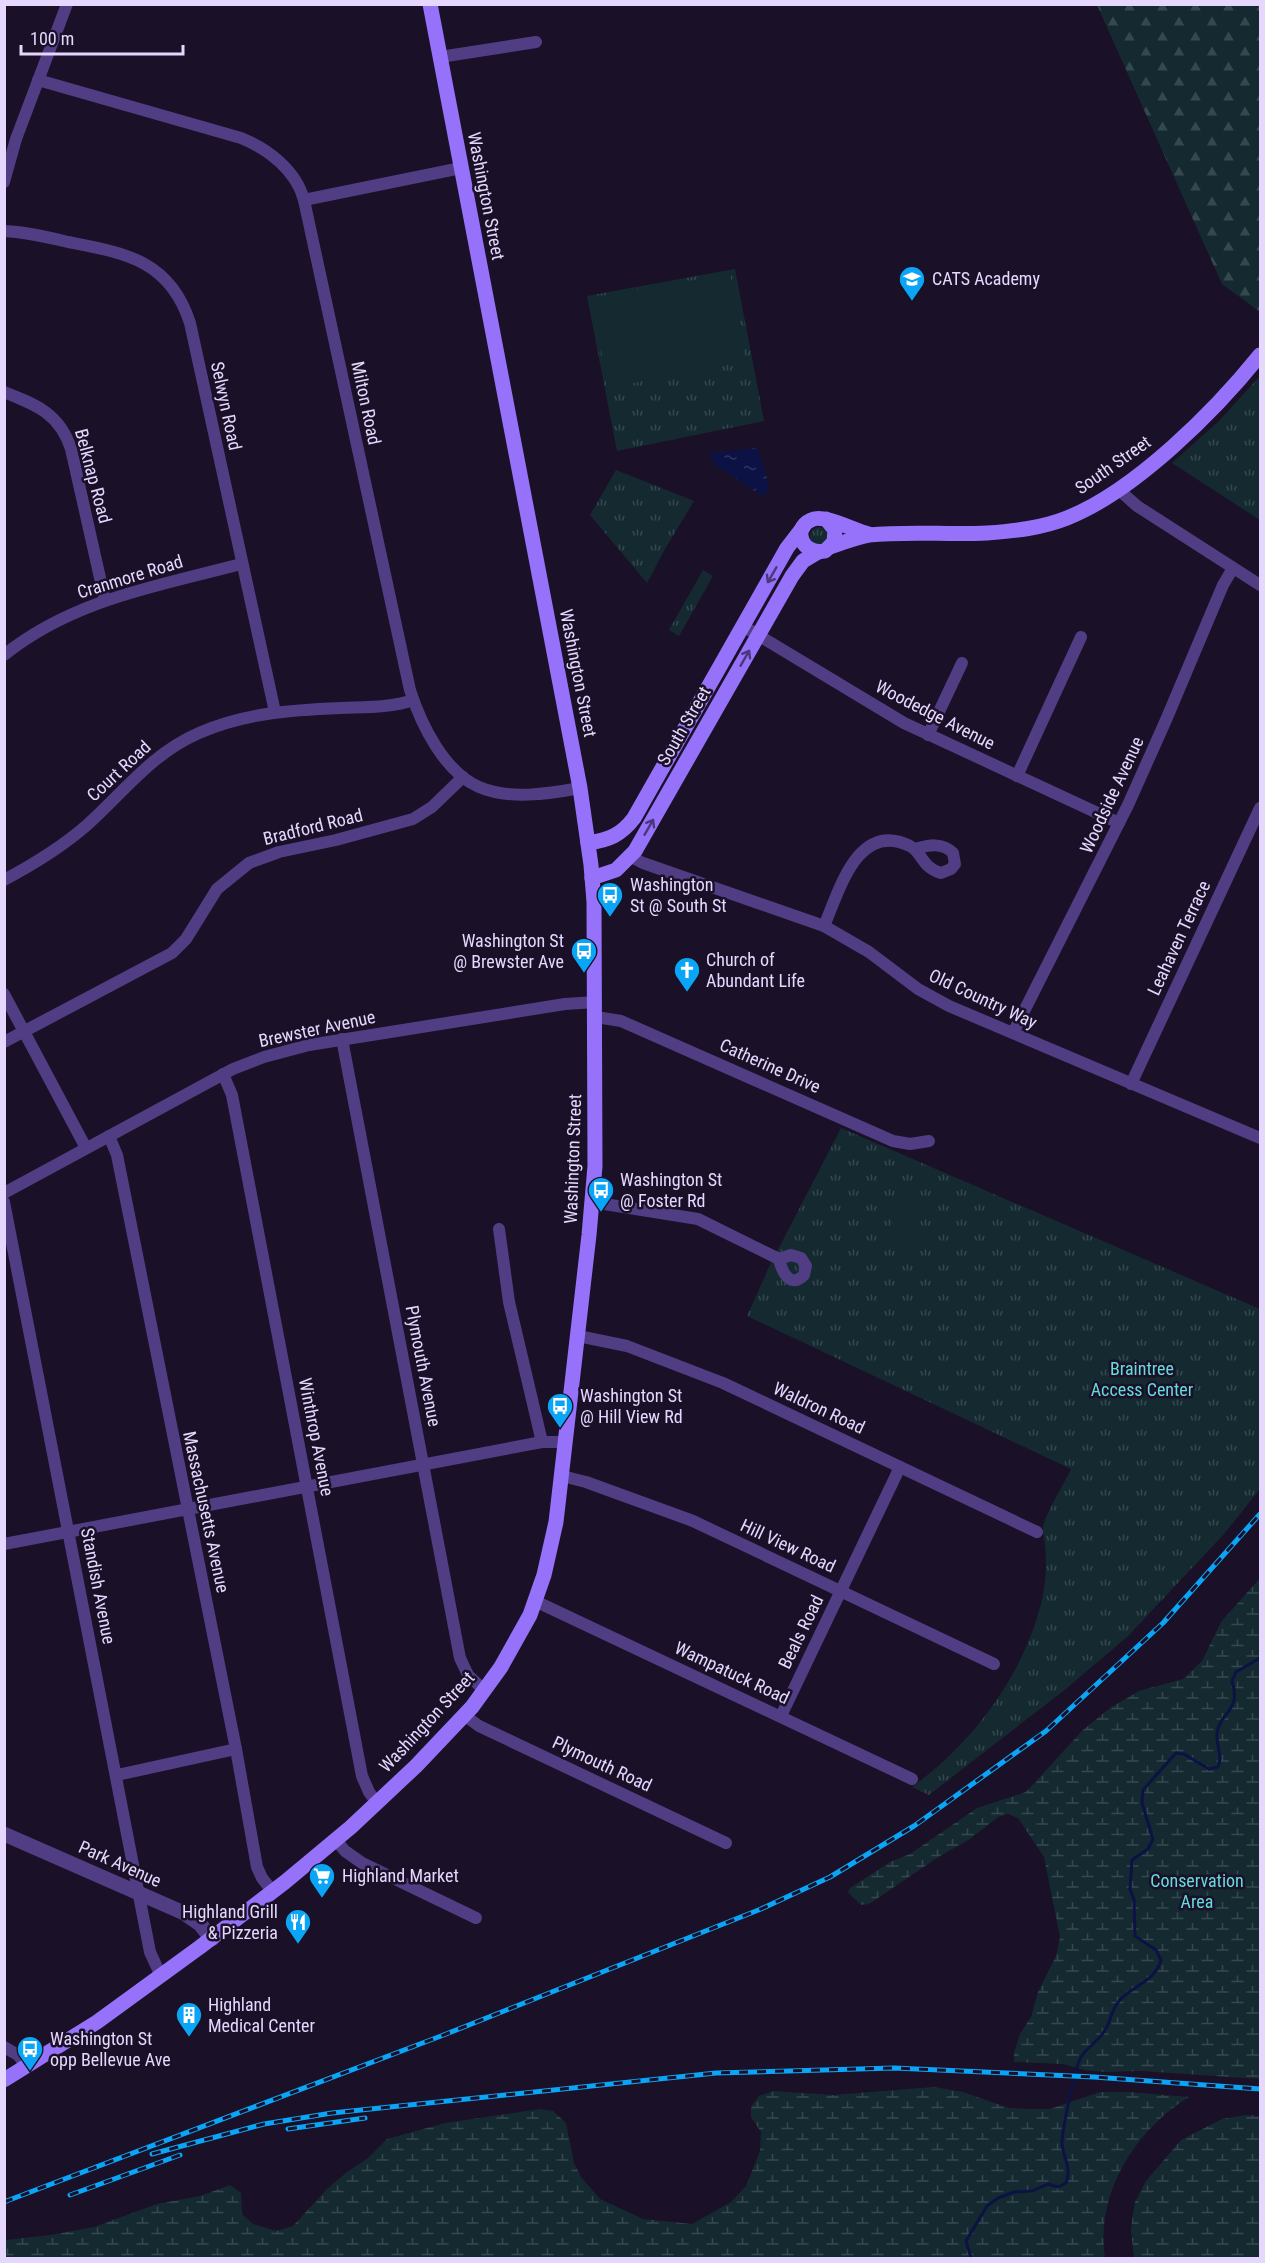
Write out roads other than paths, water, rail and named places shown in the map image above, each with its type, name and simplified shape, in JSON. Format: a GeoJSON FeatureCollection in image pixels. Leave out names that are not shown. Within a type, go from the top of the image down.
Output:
{"type":"FeatureCollection","features":[{"type":"Feature","properties":{"kind":"main road","name":"Washington Street"},"geometry":{"type":"LineString","coordinates":[[4,2080],[96,2022],[212,1939],[273,1892],[377,1803],[485,1691],[513,1648],[535,1601],[551,1550],[578,1336],[596,1150],[596,1010],[592,878],[580,788],[430,4]]}},
{"type":"Feature","properties":{"kind":"main road","name":"South Street"},"geometry":{"type":"LineString","coordinates":[[592,878],[616,870],[631,856],[799,565],[808,557],[862,537],[971,534],[1033,528],[1070,517],[1118,489],[1160,456],[1229,391],[1260,355]]}},
{"type":"Feature","properties":{"kind":"main road"},"geometry":{"type":"LineString","coordinates":[[812,519],[826,519],[836,533],[835,540],[824,550],[810,550],[803,543],[801,534],[804,526],[812,519]]}},
{"type":"Feature","properties":{"kind":"main road","name":"South Street"},"geometry":{"type":"LineString","coordinates":[[826,519],[861,532],[878,535]]}},
{"type":"Feature","properties":{"kind":"main road","name":"South Street"},"geometry":{"type":"LineString","coordinates":[[588,843],[615,837],[630,824],[792,541],[804,526]]}},
{"type":"Feature","properties":{"kind":"street"},"geometry":{"type":"LineString","coordinates":[[4,182],[12,150],[67,4]]}},
{"type":"Feature","properties":{"kind":"street"},"geometry":{"type":"LineString","coordinates":[[440,57],[536,42]]}},
{"type":"Feature","properties":{"kind":"street","name":"Milton Road"},"geometry":{"type":"LineString","coordinates":[[38,80],[249,142],[265,150],[285,168],[300,188],[304,200],[413,700],[432,739],[463,777],[486,789],[512,793],[547,794],[580,788]]}},
{"type":"Feature","properties":{"kind":"street"},"geometry":{"type":"LineString","coordinates":[[304,200],[461,168]]}},
{"type":"Feature","properties":{"kind":"street","name":"Selwyn Road"},"geometry":{"type":"LineString","coordinates":[[4,231],[34,235],[130,256],[156,272],[175,292],[190,323],[275,712]]}},
{"type":"Feature","properties":{"kind":"street","name":"Belknap Road"},"geometry":{"type":"LineString","coordinates":[[4,392],[47,412],[63,429],[71,449],[105,600]]}},
{"type":"Feature","properties":{"kind":"street"},"geometry":{"type":"LineString","coordinates":[[1118,489],[1137,506],[1260,585]]}},
{"type":"Feature","properties":{"kind":"street","name":"Cranmore Road"},"geometry":{"type":"LineString","coordinates":[[4,655],[57,621],[105,600],[241,564]]}},
{"type":"Feature","properties":{"kind":"street","name":"Woodside Avenue"},"geometry":{"type":"LineString","coordinates":[[1013,1033],[1119,823],[1223,585],[1233,568]]}},
{"type":"Feature","properties":{"kind":"street","name":"Woodedge Avenue"},"geometry":{"type":"LineString","coordinates":[[743,626],[894,718],[1119,823]]}},
{"type":"Feature","properties":{"kind":"street"},"geometry":{"type":"LineString","coordinates":[[1017,776],[1081,637]]}},
{"type":"Feature","properties":{"kind":"street"},"geometry":{"type":"LineString","coordinates":[[928,735],[962,663]]}},
{"type":"Feature","properties":{"kind":"street","name":"Court Road"},"geometry":{"type":"LineString","coordinates":[[4,880],[44,858],[78,833],[139,773],[172,747],[218,725],[275,712],[393,705],[413,700]]}},
{"type":"Feature","properties":{"kind":"street","name":"Bradford Road"},"geometry":{"type":"LineString","coordinates":[[4,1042],[171,953],[186,939],[217,889],[249,863],[279,852],[336,840],[413,819],[432,807],[463,777]]}},
{"type":"Feature","properties":{"kind":"street","name":"Leahaven Terrace"},"geometry":{"type":"LineString","coordinates":[[1131,1084],[1260,808]]}},
{"type":"Feature","properties":{"kind":"street"},"geometry":{"type":"LineString","coordinates":[[824,926],[842,880],[860,854],[874,845],[887,842],[899,842],[915,849]]}},
{"type":"Feature","properties":{"kind":"street","name":"Old Country Way"},"geometry":{"type":"LineString","coordinates":[[631,856],[643,863],[824,926],[863,948],[928,995],[1260,1138]]}},
{"type":"Feature","properties":{"kind":"street"},"geometry":{"type":"LineString","coordinates":[[4,994],[86,1148]]}},
{"type":"Feature","properties":{"kind":"street","name":"Brewster Avenue"},"geometry":{"type":"LineString","coordinates":[[4,1192],[223,1074],[264,1057],[342,1040],[565,1004],[596,1010]]}},
{"type":"Feature","properties":{"kind":"street","name":"Catherine Drive"},"geometry":{"type":"LineString","coordinates":[[596,1010],[893,1141],[910,1143],[929,1141]]}},
{"type":"Feature","properties":{"kind":"street","name":"Plymouth Avenue"},"geometry":{"type":"LineString","coordinates":[[342,1040],[460,1658],[468,1675],[485,1691]]}},
{"type":"Feature","properties":{"kind":"street","name":"Winthrop Avenue"},"geometry":{"type":"LineString","coordinates":[[223,1074],[232,1095],[362,1776],[377,1803]]}},
{"type":"Feature","properties":{"kind":"street","name":"Massachusetts Avenue"},"geometry":{"type":"LineString","coordinates":[[109,1137],[117,1155],[236,1749],[257,1867],[273,1892]]}},
{"type":"Feature","properties":{"kind":"street"},"geometry":{"type":"LineString","coordinates":[[592,1202],[698,1219],[778,1259]]}},
{"type":"Feature","properties":{"kind":"street","name":"Standish Avenue"},"geometry":{"type":"LineString","coordinates":[[4,1203],[150,1952],[161,1976]]}},
{"type":"Feature","properties":{"kind":"street"},"geometry":{"type":"LineString","coordinates":[[499,1229],[509,1302],[542,1442]]}},
{"type":"Feature","properties":{"kind":"street","name":"Waldron Road"},"geometry":{"type":"LineString","coordinates":[[578,1336],[627,1346],[708,1377],[1036,1532]]}},
{"type":"Feature","properties":{"kind":"street"},"geometry":{"type":"LineString","coordinates":[[4,1544],[542,1442],[565,1442]]}},
{"type":"Feature","properties":{"kind":"street","name":"Beals Road"},"geometry":{"type":"LineString","coordinates":[[781,1716],[900,1467]]}},
{"type":"Feature","properties":{"kind":"street","name":"Hill View Road"},"geometry":{"type":"LineString","coordinates":[[562,1476],[586,1482],[682,1517],[994,1664]]}},
{"type":"Feature","properties":{"kind":"street","name":"Wampatuck Road"},"geometry":{"type":"LineString","coordinates":[[535,1601],[912,1779]]}},
{"type":"Feature","properties":{"kind":"street","name":"Plymouth Road"},"geometry":{"type":"LineString","coordinates":[[464,1715],[479,1726],[726,1843]]}},
{"type":"Feature","properties":{"kind":"street"},"geometry":{"type":"LineString","coordinates":[[117,1775],[236,1749]]}},
{"type":"Feature","properties":{"kind":"street","name":"Park Avenue"},"geometry":{"type":"LineString","coordinates":[[4,1834],[190,1916],[212,1939]]}},
{"type":"Feature","properties":{"kind":"street"},"geometry":{"type":"LineString","coordinates":[[336,1840],[345,1851],[362,1863],[477,1918]]}},
{"type":"Feature","properties":{"kind":"street"},"geometry":{"type":"LineString","coordinates":[[4,2047],[18,2055],[27,2067]]}},
{"type":"Feature","properties":{"kind":"water"},"geometry":{"type":"Polygon","coordinates":[[[758,448],[769,485],[764,497],[715,465],[710,453],[758,448]]]}},
{"type":"Feature","properties":{"kind":"waterway"},"geometry":{"type":"LineString","coordinates":[[971,2258],[966,2241],[987,2206],[998,2198],[1014,2192],[1032,2191],[1048,2184],[1058,2187],[1066,2183],[1068,2173],[1062,2143],[1078,2063],[1102,2034],[1117,2004],[1149,1978],[1161,1960],[1156,1950],[1135,1936],[1134,1900],[1130,1889],[1132,1860],[1148,1849],[1153,1839],[1142,1803],[1143,1790],[1176,1753],[1184,1754],[1209,1769],[1218,1767],[1220,1759],[1217,1734],[1234,1699],[1232,1681],[1236,1672],[1260,1658]]}},
{"type":"Feature","properties":{"kind":"railway"},"geometry":{"type":"LineString","coordinates":[[4,2202],[441,2036],[761,1909],[830,1877],[914,1826],[1046,1731],[1163,1623],[1260,1514]]}},
{"type":"Feature","properties":{"kind":"railway"},"geometry":{"type":"LineString","coordinates":[[152,2154],[264,2124],[332,2113],[716,2073],[894,2068],[1094,2077],[1260,2089]]}},
{"type":"Feature","properties":{"kind":"railway"},"geometry":{"type":"LineString","coordinates":[[288,2129],[365,2118]]}},
{"type":"Feature","properties":{"kind":"railway"},"geometry":{"type":"LineString","coordinates":[[70,2195],[180,2155]]}},
{"type":"Feature","properties":{"kind":"place","name":"CATS Academy"},"geometry":{"type":"Point","coordinates":[912,302]}},
{"type":"Feature","properties":{"kind":"place","name":"Washington St @ South St"},"geometry":{"type":"Point","coordinates":[610,918]}},
{"type":"Feature","properties":{"kind":"place","name":"Washington St @ Brewster Ave"},"geometry":{"type":"Point","coordinates":[584,974]}},
{"type":"Feature","properties":{"kind":"place","name":"Church of Abundant Life"},"geometry":{"type":"Point","coordinates":[687,993]}},
{"type":"Feature","properties":{"kind":"place","name":"Washington St @ Foster Rd"},"geometry":{"type":"Point","coordinates":[601,1213]}},
{"type":"Feature","properties":{"kind":"place","name":"Washington St @ Hill View Rd"},"geometry":{"type":"Point","coordinates":[560,1429]}},
{"type":"Feature","properties":{"kind":"place","name":"Highland Market"},"geometry":{"type":"Point","coordinates":[322,1899]}},
{"type":"Feature","properties":{"kind":"place","name":"Highland Grill & Pizzeria"},"geometry":{"type":"Point","coordinates":[298,1945]}},
{"type":"Feature","properties":{"kind":"place","name":"Highland Medical Center"},"geometry":{"type":"Point","coordinates":[189,2038]}},
{"type":"Feature","properties":{"kind":"place","name":"Washington St opp Bellevue Ave"},"geometry":{"type":"Point","coordinates":[30,2072]}},
{"type":"Feature","properties":{"kind":"park label","name":"Braintree Access Center"},"geometry":{"type":"Point","coordinates":[1142,1379]}},
{"type":"Feature","properties":{"kind":"park label","name":"Conservation Area"},"geometry":{"type":"Point","coordinates":[1197,1891]}}]}
